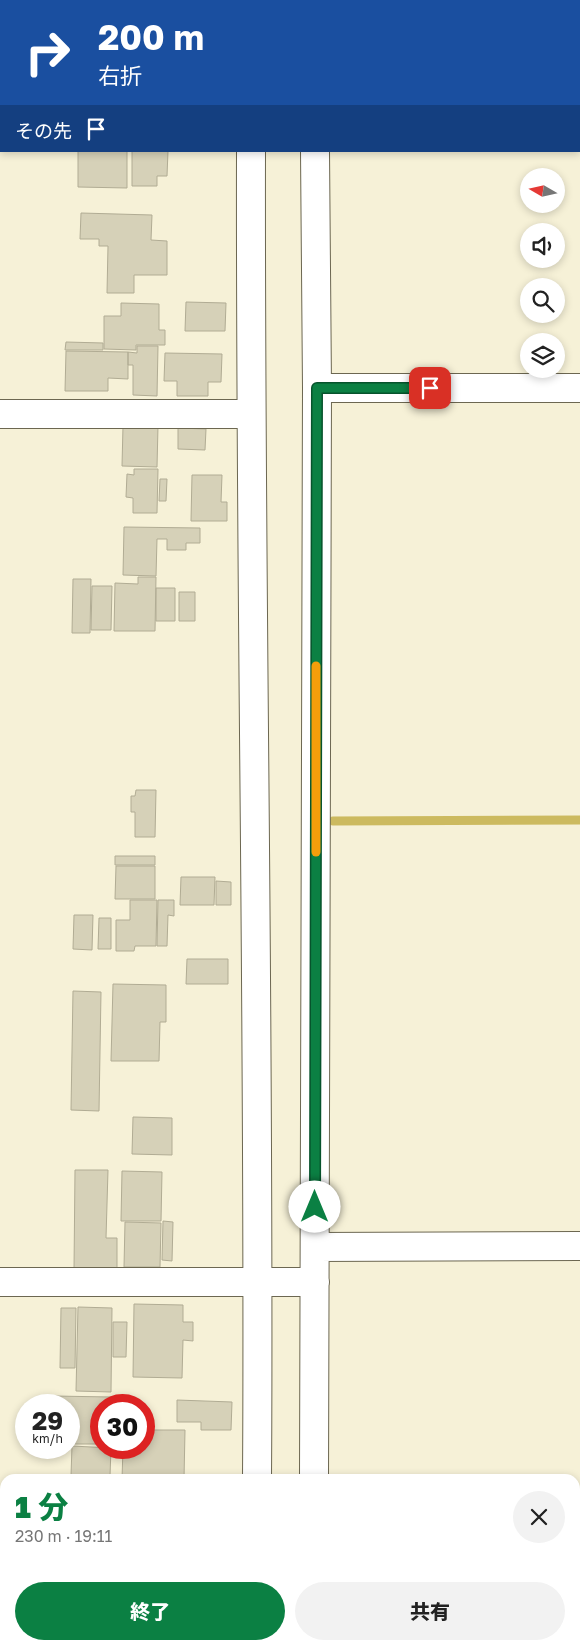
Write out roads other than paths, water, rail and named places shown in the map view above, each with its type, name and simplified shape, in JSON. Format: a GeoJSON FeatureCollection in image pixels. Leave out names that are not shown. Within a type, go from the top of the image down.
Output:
{"type":"FeatureCollection","features":[{"type":"Feature","properties":{"kind":"street"},"geometry":{"type":"LineString","coordinates":[[251,152],[251,414],[259,1282],[257,1474]]}},
{"type":"Feature","properties":{"kind":"street"},"geometry":{"type":"LineString","coordinates":[[314,1474],[317,388],[315,152]]}},
{"type":"Feature","properties":{"kind":"street"},"geometry":{"type":"LineString","coordinates":[[317,388],[580,388]]}},
{"type":"Feature","properties":{"kind":"street"},"geometry":{"type":"LineString","coordinates":[[0,414],[251,414]]}},
{"type":"Feature","properties":{"kind":"street"},"geometry":{"type":"LineString","coordinates":[[315,1247],[580,1246]]}},
{"type":"Feature","properties":{"kind":"street"},"geometry":{"type":"LineString","coordinates":[[0,1282],[315,1282]]}},
{"type":"Feature","properties":{"kind":"waterway"},"geometry":{"type":"LineString","coordinates":[[333,821],[580,820]]}}]}
